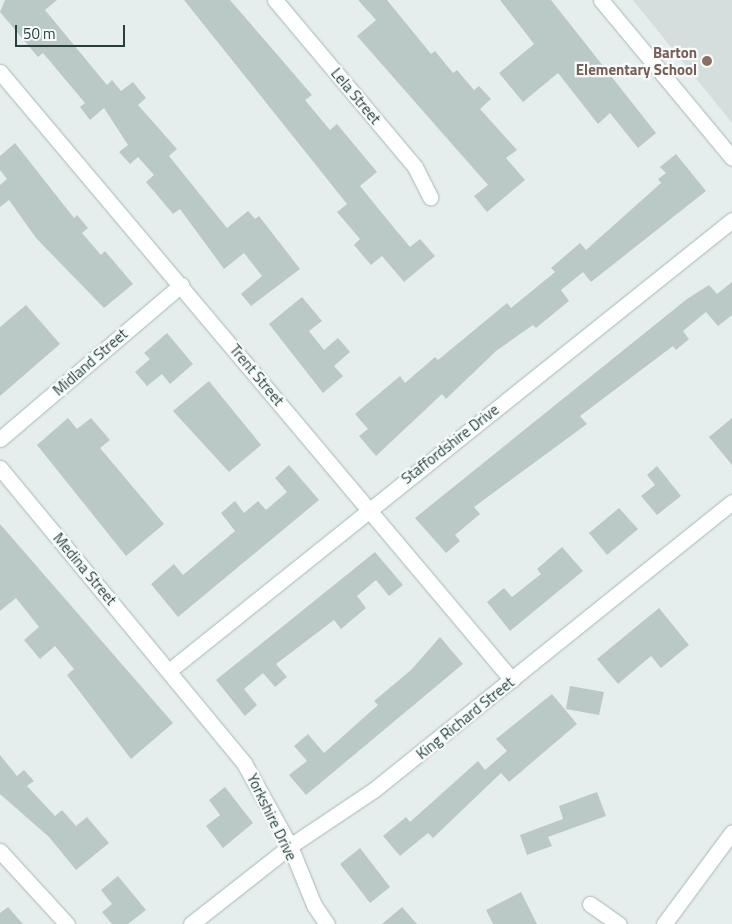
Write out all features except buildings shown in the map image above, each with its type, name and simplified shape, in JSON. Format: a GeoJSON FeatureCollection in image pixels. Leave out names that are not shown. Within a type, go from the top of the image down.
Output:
{"type":"FeatureCollection","features":[{"type":"Feature","properties":{"kind":"street","name":"Lela Street"},"geometry":{"type":"LineString","coordinates":[[275,0],[414,167],[430,197]]}},
{"type":"Feature","properties":{"kind":"street"},"geometry":{"type":"LineString","coordinates":[[601,0],[732,158]]}},
{"type":"Feature","properties":{"kind":"street","name":"Trent Street"},"geometry":{"type":"LineString","coordinates":[[0,72],[512,680]]}},
{"type":"Feature","properties":{"kind":"street","name":"Staffordshire Drive"},"geometry":{"type":"LineString","coordinates":[[170,670],[369,508],[732,220]]}},
{"type":"Feature","properties":{"kind":"street","name":"Midland Street"},"geometry":{"type":"LineString","coordinates":[[0,439],[181,285]]}},
{"type":"Feature","properties":{"kind":"street","name":"Medina Street"},"geometry":{"type":"LineString","coordinates":[[0,468],[170,670]]}},
{"type":"Feature","properties":{"kind":"street","name":"King Richard Street"},"geometry":{"type":"LineString","coordinates":[[191,924],[290,846],[375,789],[732,502]]}},
{"type":"Feature","properties":{"kind":"street","name":"Yorkshire Drive"},"geometry":{"type":"LineString","coordinates":[[170,670],[244,763],[290,846],[306,890],[327,924]]}},
{"type":"Feature","properties":{"kind":"street"},"geometry":{"type":"LineString","coordinates":[[664,924],[732,832]]}},
{"type":"Feature","properties":{"kind":"street"},"geometry":{"type":"LineString","coordinates":[[0,851],[67,924]]}},
{"type":"Feature","properties":{"kind":"street"},"geometry":{"type":"LineString","coordinates":[[590,904],[619,924]]}},
{"type":"Feature","properties":{"kind":"shaded area","name":"Barton Elementary School"},"geometry":{"type":"Polygon","coordinates":[[[633,0],[732,0],[732,123],[633,0]]]}},
{"type":"Feature","properties":{"kind":"place","name":"Barton Elementary School"},"geometry":{"type":"Point","coordinates":[707,61]}}]}
